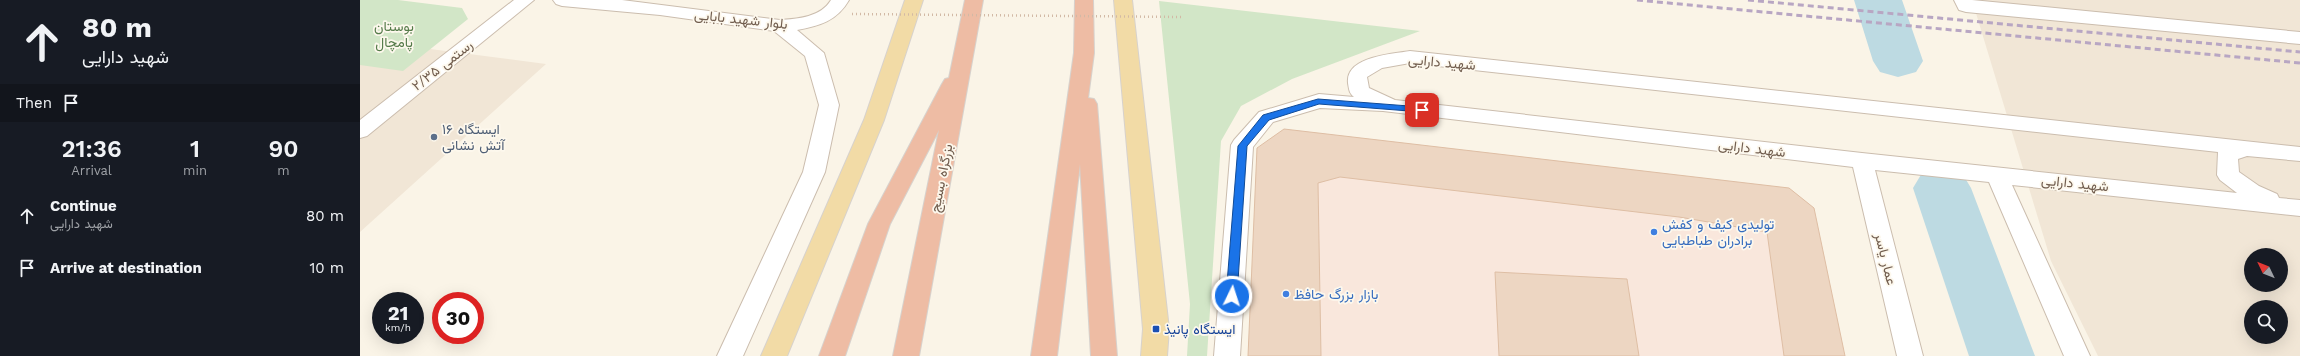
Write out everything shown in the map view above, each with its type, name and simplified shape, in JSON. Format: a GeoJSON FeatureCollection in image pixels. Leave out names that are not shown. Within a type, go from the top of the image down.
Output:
{"type":"FeatureCollection","features":[{"type":"Feature","properties":{"kind":"highway","name":"بزرگراه بسیج"},"geometry":{"type":"LineString","coordinates":[[906,356],[974,0]]}},
{"type":"Feature","properties":{"kind":"highway"},"geometry":{"type":"LineString","coordinates":[[1084,0],[1084,53],[1104,356]]}},
{"type":"Feature","properties":{"kind":"highway"},"geometry":{"type":"LineString","coordinates":[[1044,356],[1084,53]]}},
{"type":"Feature","properties":{"kind":"highway"},"geometry":{"type":"LineString","coordinates":[[832,356],[879,224],[963,62]]}},
{"type":"Feature","properties":{"kind":"main road"},"geometry":{"type":"LineString","coordinates":[[774,356],[874,120],[914,0]]}},
{"type":"Feature","properties":{"kind":"main road"},"geometry":{"type":"LineString","coordinates":[[1123,0],[1156,329],[1154,356]]}},
{"type":"Feature","properties":{"kind":"street","name":"رستمی ۲/۳۵"},"geometry":{"type":"LineString","coordinates":[[360,131],[368,116],[525,0]]}},
{"type":"Feature","properties":{"kind":"street","name":"بلوار شهید بابایی"},"geometry":{"type":"LineString","coordinates":[[562,0],[660,10],[780,26],[797,25],[814,20],[829,12],[840,0]]}},
{"type":"Feature","properties":{"kind":"street"},"geometry":{"type":"LineString","coordinates":[[1964,3],[2300,38]]}},
{"type":"Feature","properties":{"kind":"street"},"geometry":{"type":"LineString","coordinates":[[730,356],[814,172],[829,104],[814,53],[780,26]]}},
{"type":"Feature","properties":{"kind":"street","name":"شهید دارایی"},"geometry":{"type":"LineString","coordinates":[[2292,207],[1862,161],[1391,106],[1359,91],[1357,75],[1376,63],[1410,57],[2300,154]]}},
{"type":"Feature","properties":{"kind":"street"},"geometry":{"type":"LineString","coordinates":[[1227,356],[1242,146],[1266,118],[1318,101],[1391,106]]}},
{"type":"Feature","properties":{"kind":"street"},"geometry":{"type":"LineString","coordinates":[[2246,148],[2227,155],[2228,175],[2251,192],[2292,207]]}},
{"type":"Feature","properties":{"kind":"street","name":"عمار یاسر"},"geometry":{"type":"LineString","coordinates":[[1862,161],[1910,356]]}},
{"type":"Feature","properties":{"kind":"street"},"geometry":{"type":"LineString","coordinates":[[1997,175],[2077,356]]}},
{"type":"Feature","properties":{"kind":"path"},"geometry":{"type":"LineString","coordinates":[[852,14],[1182,17]]}},
{"type":"Feature","properties":{"kind":"shaded area"},"geometry":{"type":"Polygon","coordinates":[[[1972,0],[2300,0],[2300,356],[2098,356],[2051,261],[1972,0]]]}},
{"type":"Feature","properties":{"kind":"shaded area"},"geometry":{"type":"Polygon","coordinates":[[[360,40],[546,64],[360,232],[360,40]]]}},
{"type":"Feature","properties":{"kind":"shaded area"},"geometry":{"type":"Polygon","coordinates":[[[1284,129],[1789,188],[1814,208],[1845,356],[1248,356],[1284,129]]]}},
{"type":"Feature","properties":{"kind":"green space","name":"بوستان پامچال"},"geometry":{"type":"Polygon","coordinates":[[[360,0],[398,0],[462,8],[468,19],[403,71],[360,65],[360,0]]]}},
{"type":"Feature","properties":{"kind":"green space"},"geometry":{"type":"Polygon","coordinates":[[[1159,1],[1420,31],[1292,79],[1241,106],[1221,141],[1207,356],[1187,356],[1190,304],[1159,1]]]}},
{"type":"Feature","properties":{"kind":"building","name":"بازار بزرگ حافظ"},"geometry":{"type":"Polygon","coordinates":[[[1284,129],[1789,188],[1814,208],[1845,356],[1784,356],[1767,232],[1679,217],[1340,177],[1318,183],[1321,356],[1248,356],[1257,148],[1284,129]]]}},
{"type":"Feature","properties":{"kind":"building"},"geometry":{"type":"Polygon","coordinates":[[[1495,272],[1627,279],[1639,356],[1499,356],[1495,272]]]}},
{"type":"Feature","properties":{"kind":"waterway"},"geometry":{"type":"LineString","coordinates":[[1878,0],[1898,61]]}},
{"type":"Feature","properties":{"kind":"waterway"},"geometry":{"type":"LineString","coordinates":[[1942,188],[2002,356]]}},
{"type":"Feature","properties":{"kind":"railway"},"geometry":{"type":"LineString","coordinates":[[1637,0],[2300,63]]}},
{"type":"Feature","properties":{"kind":"railway"},"geometry":{"type":"LineString","coordinates":[[1748,0],[2300,52]]}},
{"type":"Feature","properties":{"kind":"place","name":"ایستگاه ۱۶ آتش نشانی"},"geometry":{"type":"Point","coordinates":[434,137]}},
{"type":"Feature","properties":{"kind":"place","name":"تولیدی کیف و کفش برادران طباطبایی"},"geometry":{"type":"Point","coordinates":[1654,232]}},
{"type":"Feature","properties":{"kind":"place","name":"بازار بزرگ حافظ"},"geometry":{"type":"Point","coordinates":[1286,294]}},
{"type":"Feature","properties":{"kind":"place","name":"ایستگاه پانیذ"},"geometry":{"type":"Point","coordinates":[1156,329]}},
{"type":"Feature","properties":{"kind":"route"},"geometry":{"type":"LineString","coordinates":[[1232,296],[1242,146],[1266,118],[1318,101],[1391,106],[1422,110]]}}]}
